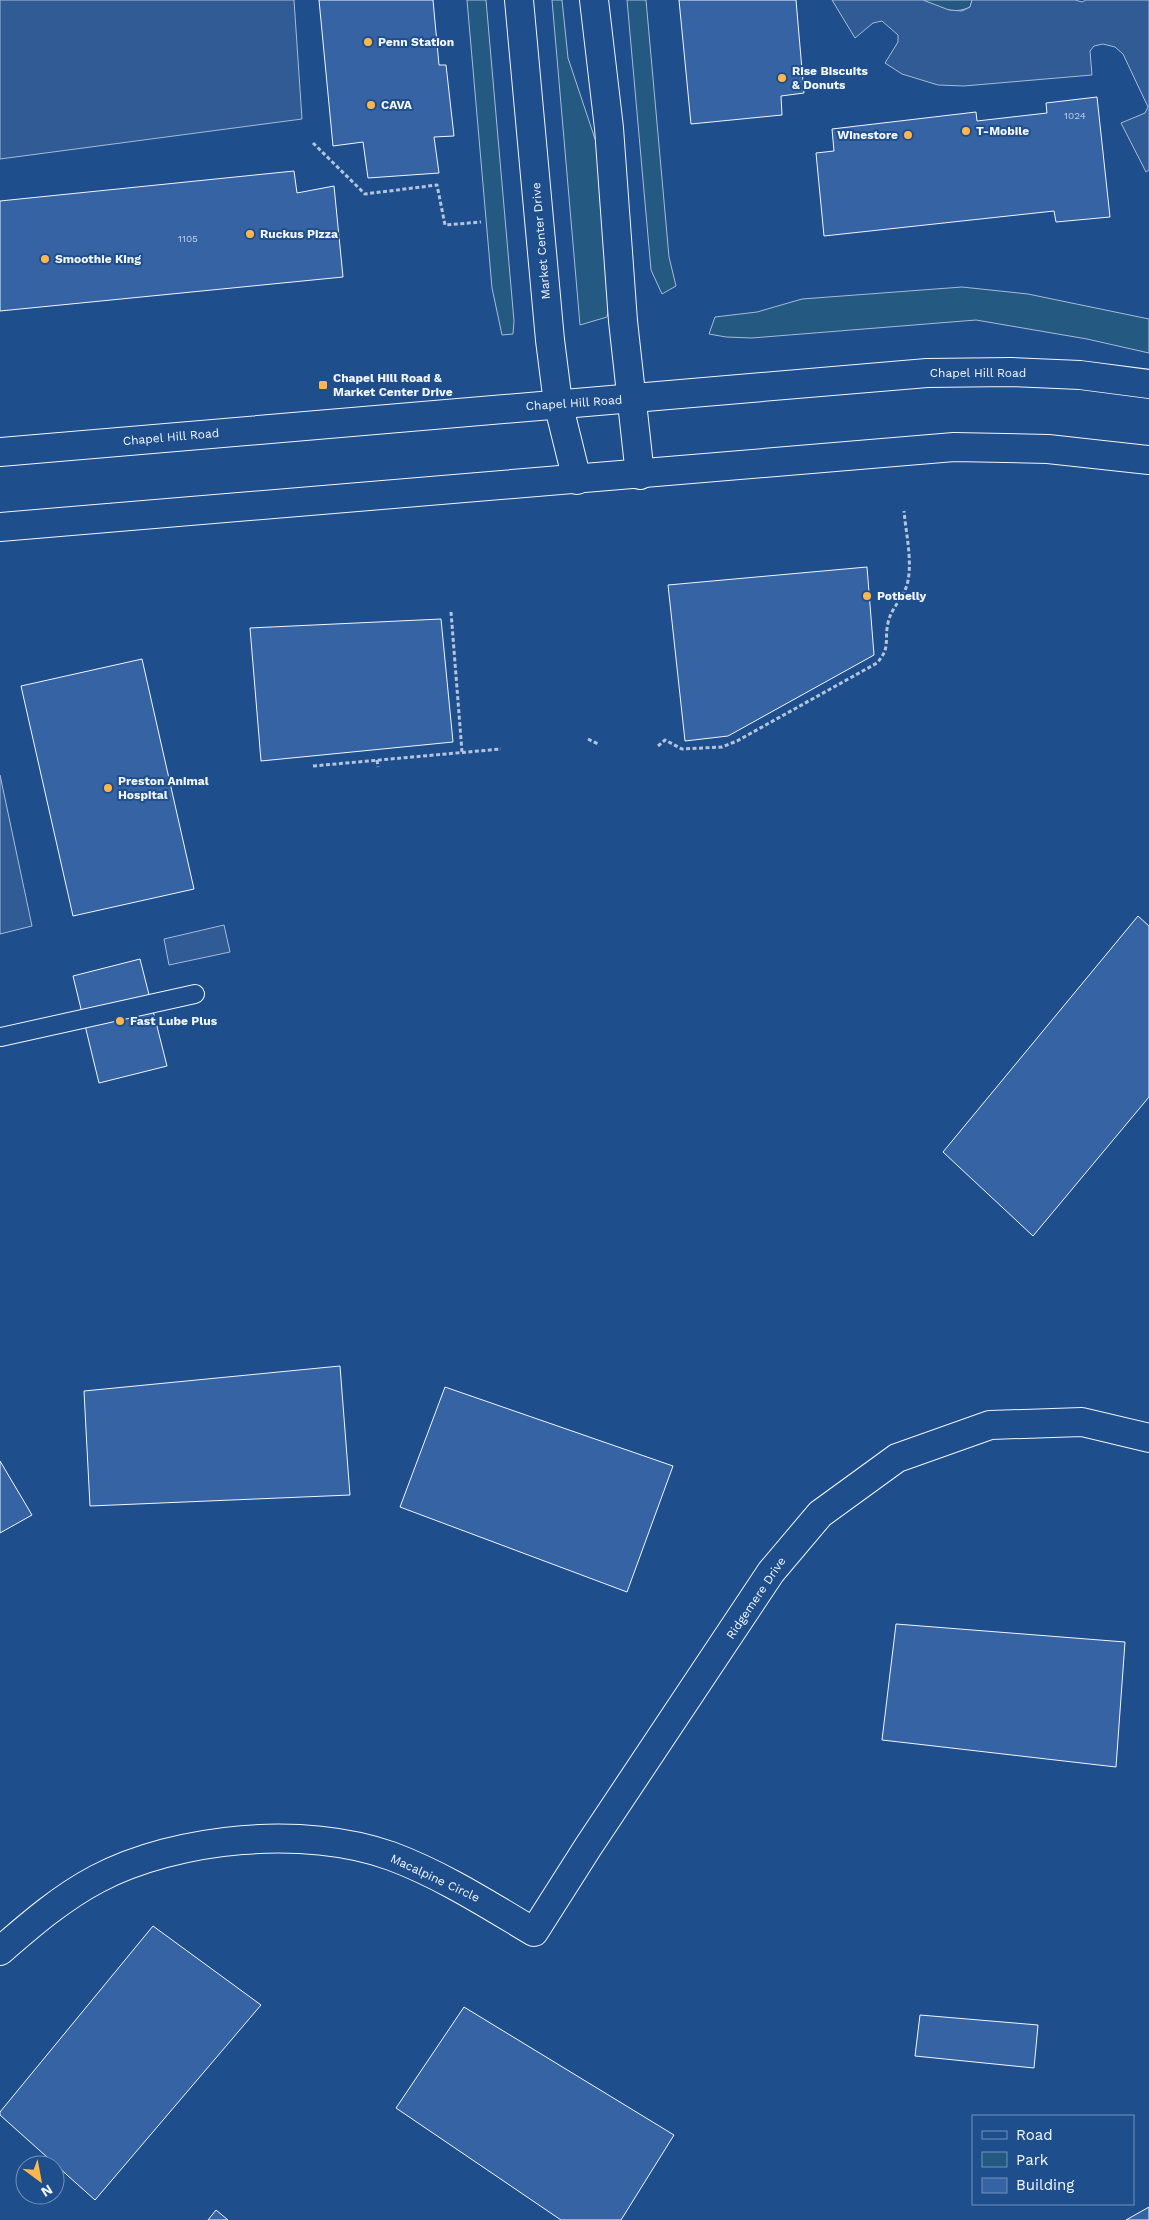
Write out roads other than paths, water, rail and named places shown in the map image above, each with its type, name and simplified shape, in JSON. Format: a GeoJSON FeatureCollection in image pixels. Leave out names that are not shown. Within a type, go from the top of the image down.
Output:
{"type":"FeatureCollection","features":[{"type":"Feature","properties":{"kind":"street","name":"Market Center Drive"},"geometry":{"type":"LineString","coordinates":[[519,0],[550,340],[558,404],[577,480]]}},
{"type":"Feature","properties":{"kind":"street"},"geometry":{"type":"LineString","coordinates":[[594,0],[609,128],[630,398],[640,475]]}},
{"type":"Feature","properties":{"kind":"street","name":"Chapel Hill Road"},"geometry":{"type":"LineString","coordinates":[[0,452],[928,373],[1010,372],[1080,376],[1149,384]]}},
{"type":"Feature","properties":{"kind":"street"},"geometry":{"type":"LineString","coordinates":[[0,527],[640,475],[954,447],[1048,449],[1149,460]]}},
{"type":"Feature","properties":{"kind":"street","name":"Ridgemere Drive"},"geometry":{"type":"LineString","coordinates":[[534,1932],[593,1839],[739,1624],[771,1572],[820,1514],[897,1458],[990,1424],[1082,1422],[1149,1438]]}},
{"type":"Feature","properties":{"kind":"street","name":"Macalpine Circle"},"geometry":{"type":"LineString","coordinates":[[0,1951],[43,1914],[96,1880],[127,1865],[187,1848],[240,1840],[289,1839],[326,1842],[389,1856],[463,1889],[534,1932]]}},
{"type":"Feature","properties":{"kind":"lane"},"geometry":{"type":"LineString","coordinates":[[1,1036],[195,994]]}},
{"type":"Feature","properties":{"kind":"place","name":"Penn Station"},"geometry":{"type":"Point","coordinates":[368,42]}},
{"type":"Feature","properties":{"kind":"place","name":"Rise Biscuits & Donuts"},"geometry":{"type":"Point","coordinates":[782,78]}},
{"type":"Feature","properties":{"kind":"place","name":"CAVA"},"geometry":{"type":"Point","coordinates":[371,105]}},
{"type":"Feature","properties":{"kind":"place","name":"T-Mobile"},"geometry":{"type":"Point","coordinates":[966,131]}},
{"type":"Feature","properties":{"kind":"place","name":"Winestore"},"geometry":{"type":"Point","coordinates":[908,135]}},
{"type":"Feature","properties":{"kind":"place","name":"Ruckus Pizza"},"geometry":{"type":"Point","coordinates":[250,234]}},
{"type":"Feature","properties":{"kind":"place","name":"Smoothie King"},"geometry":{"type":"Point","coordinates":[45,259]}},
{"type":"Feature","properties":{"kind":"place","name":"Chapel Hill Road & Market Center Drive"},"geometry":{"type":"Point","coordinates":[323,385]}},
{"type":"Feature","properties":{"kind":"place","name":"Potbelly"},"geometry":{"type":"Point","coordinates":[867,596]}},
{"type":"Feature","properties":{"kind":"place","name":"Preston Animal Hospital"},"geometry":{"type":"Point","coordinates":[108,788]}},
{"type":"Feature","properties":{"kind":"place","name":"Fast Lube Plus"},"geometry":{"type":"Point","coordinates":[120,1021]}}]}
